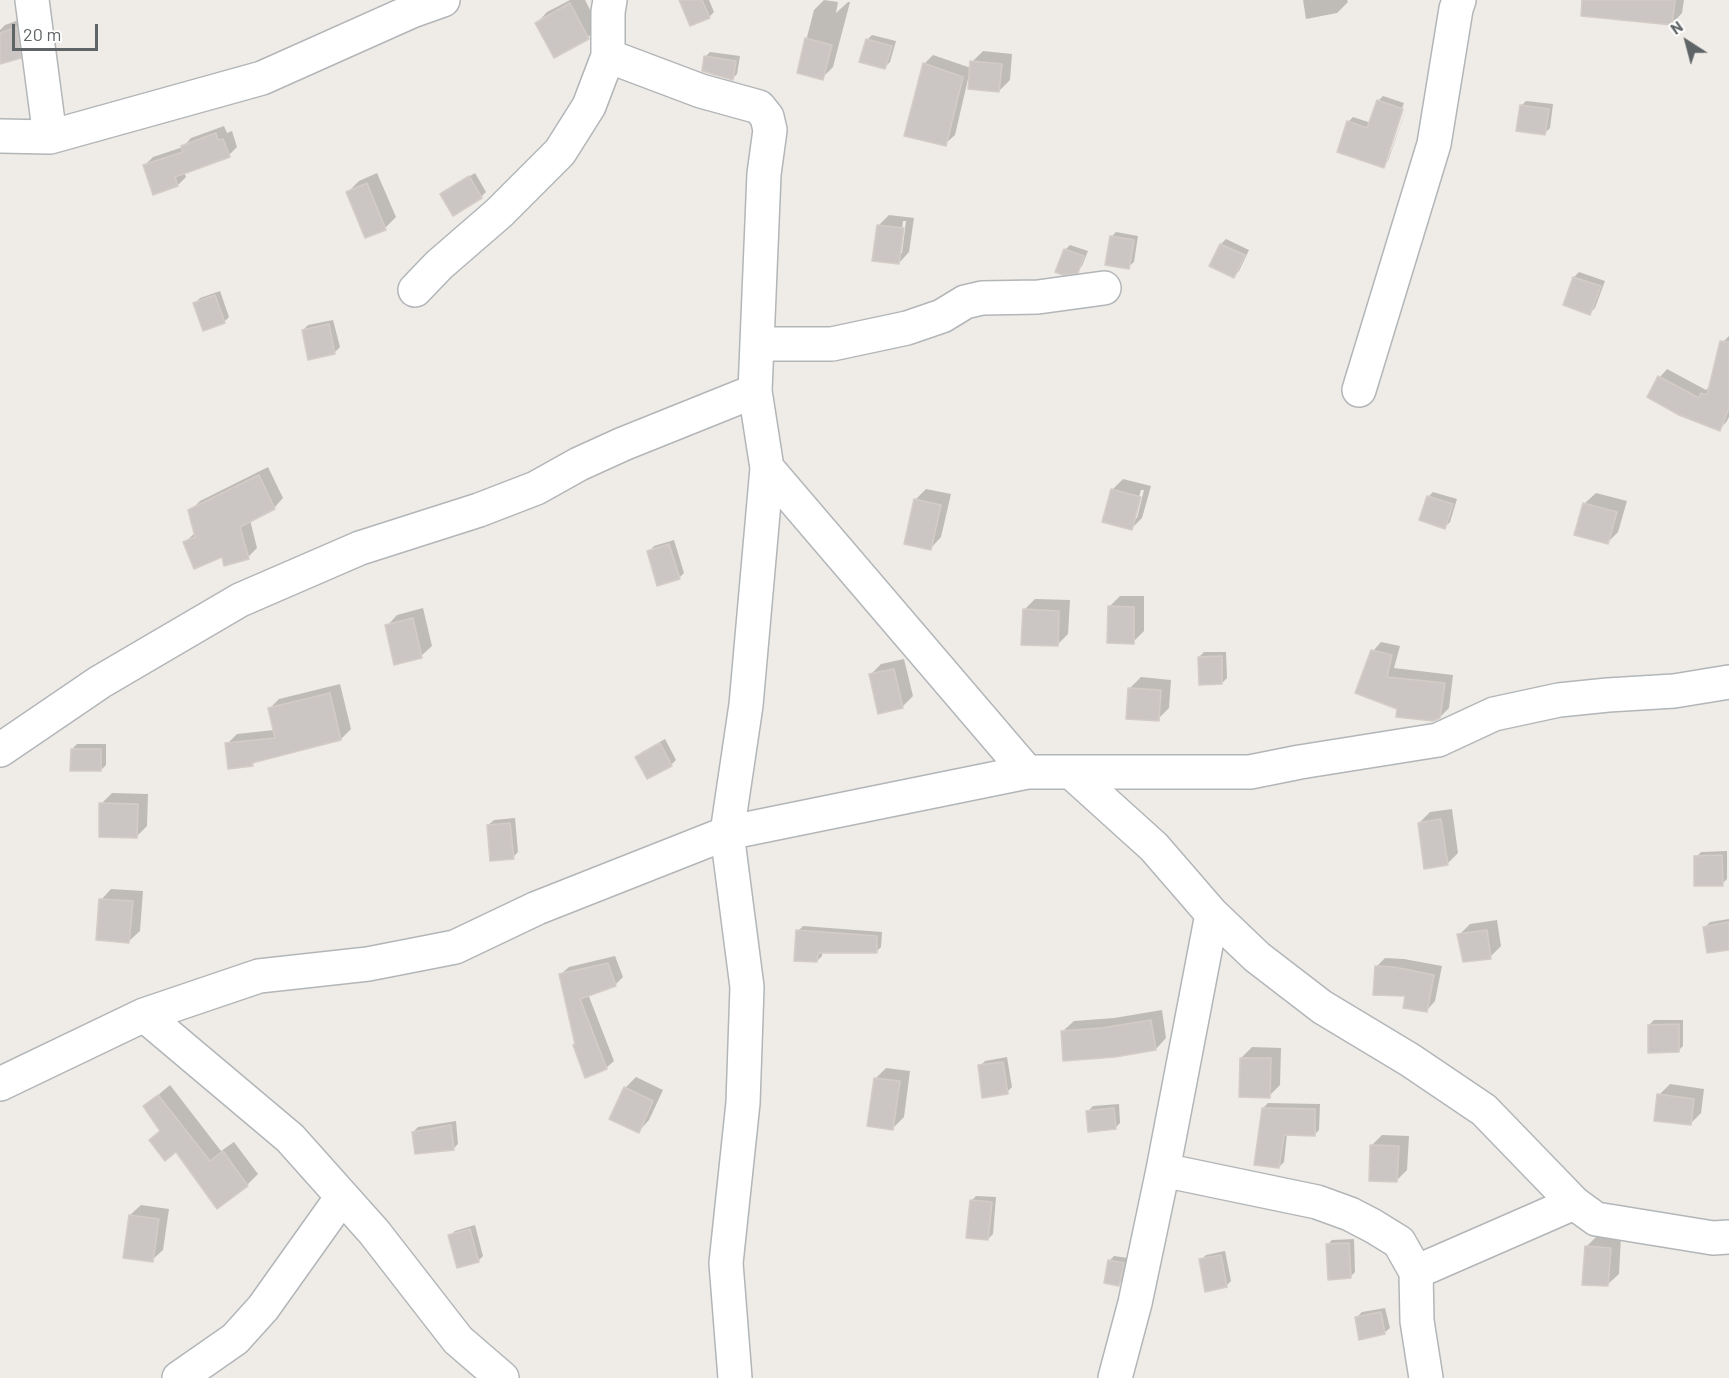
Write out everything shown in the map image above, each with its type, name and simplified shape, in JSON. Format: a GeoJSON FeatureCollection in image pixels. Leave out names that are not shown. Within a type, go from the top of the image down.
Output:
{"type":"FeatureCollection","features":[{"type":"Feature","properties":{"kind":"street"},"geometry":{"type":"LineString","coordinates":[[32,0],[50,137]]}},
{"type":"Feature","properties":{"kind":"street"},"geometry":{"type":"LineString","coordinates":[[0,136],[50,137],[262,78],[412,11],[443,0]]}},
{"type":"Feature","properties":{"kind":"street"},"geometry":{"type":"LineString","coordinates":[[415,290],[439,265],[499,213],[560,152],[589,106],[608,56],[610,0]]}},
{"type":"Feature","properties":{"kind":"street"},"geometry":{"type":"LineString","coordinates":[[1359,390],[1434,144],[1459,0]]}},
{"type":"Feature","properties":{"kind":"street"},"geometry":{"type":"LineString","coordinates":[[608,56],[701,91],[759,107],[767,117],[771,130],[764,174],[755,391],[767,468],[746,705],[727,833],[747,987],[742,1102],[726,1263],[735,1378]]}},
{"type":"Feature","properties":{"kind":"street"},"geometry":{"type":"LineString","coordinates":[[757,344],[832,344],[907,328],[942,315],[965,302],[982,298],[1038,297],[1104,288]]}},
{"type":"Feature","properties":{"kind":"street"},"geometry":{"type":"LineString","coordinates":[[0,750],[100,681],[240,600],[360,548],[479,510],[536,488],[579,464],[623,444],[755,391]]}},
{"type":"Feature","properties":{"kind":"street"},"geometry":{"type":"LineString","coordinates":[[767,468],[1027,772]]}},
{"type":"Feature","properties":{"kind":"street"},"geometry":{"type":"LineString","coordinates":[[0,1084],[144,1015],[259,976],[368,964],[454,947],[537,908],[727,833],[1027,772],[1250,772],[1438,740],[1494,714],[1559,700],[1674,691],[1729,682]]}},
{"type":"Feature","properties":{"kind":"street"},"geometry":{"type":"LineString","coordinates":[[1071,772],[1154,847],[1212,914],[1257,957],[1322,1007],[1410,1060],[1484,1110],[1574,1203],[1596,1219],[1713,1238],[1729,1237]]}},
{"type":"Feature","properties":{"kind":"street"},"geometry":{"type":"LineString","coordinates":[[1114,1378],[1135,1303],[1212,914]]}},
{"type":"Feature","properties":{"kind":"street"},"geometry":{"type":"LineString","coordinates":[[144,1015],[290,1138],[374,1232],[458,1340],[502,1378]]}},
{"type":"Feature","properties":{"kind":"street"},"geometry":{"type":"LineString","coordinates":[[1163,1170],[1317,1202],[1350,1214],[1399,1242],[1416,1272],[1417,1322],[1426,1378]]}},
{"type":"Feature","properties":{"kind":"street"},"geometry":{"type":"LineString","coordinates":[[179,1378],[235,1339],[263,1308],[342,1197]]}},
{"type":"Feature","properties":{"kind":"street"},"geometry":{"type":"LineString","coordinates":[[1416,1272],[1574,1203]]}},
{"type":"Feature","properties":{"kind":"building"},"geometry":{"type":"Polygon","coordinates":[[[679,0],[702,0],[710,18],[690,26],[679,0]]]}},
{"type":"Feature","properties":{"kind":"building"},"geometry":{"type":"Polygon","coordinates":[[[1582,0],[1675,0],[1672,25],[1581,16],[1582,0]]]}},
{"type":"Feature","properties":{"kind":"building"},"geometry":{"type":"Polygon","coordinates":[[[570,3],[589,39],[554,58],[535,23],[570,3]]]}},
{"type":"Feature","properties":{"kind":"building"},"geometry":{"type":"Polygon","coordinates":[[[17,27],[21,58],[0,64],[0,33],[17,27]]]}},
{"type":"Feature","properties":{"kind":"building"},"geometry":{"type":"Polygon","coordinates":[[[805,38],[832,45],[823,80],[797,73],[805,38]]]}},
{"type":"Feature","properties":{"kind":"building"},"geometry":{"type":"Polygon","coordinates":[[[866,39],[892,46],[885,69],[859,62],[866,39]]]}},
{"type":"Feature","properties":{"kind":"building"},"geometry":{"type":"Polygon","coordinates":[[[704,56],[736,61],[733,80],[702,71],[704,56]]]}},
{"type":"Feature","properties":{"kind":"building"},"geometry":{"type":"Polygon","coordinates":[[[970,61],[1002,64],[999,92],[968,89],[970,61]]]}},
{"type":"Feature","properties":{"kind":"building"},"geometry":{"type":"Polygon","coordinates":[[[923,63],[963,77],[946,146],[904,136],[923,63]]]}},
{"type":"Feature","properties":{"kind":"building"},"geometry":{"type":"Polygon","coordinates":[[[1377,100],[1403,109],[1384,168],[1337,152],[1347,121],[1367,128],[1377,100]]]}},
{"type":"Feature","properties":{"kind":"building"},"geometry":{"type":"Polygon","coordinates":[[[1520,105],[1549,109],[1545,135],[1516,131],[1520,105]]]}},
{"type":"Feature","properties":{"kind":"building"},"geometry":{"type":"Polygon","coordinates":[[[216,133],[218,140],[223,139],[230,157],[175,177],[178,186],[153,195],[143,165],[183,152],[181,146],[216,133]]]}},
{"type":"Feature","properties":{"kind":"building"},"geometry":{"type":"Polygon","coordinates":[[[469,176],[482,198],[453,216],[440,194],[469,176]]]}},
{"type":"Feature","properties":{"kind":"building"},"geometry":{"type":"Polygon","coordinates":[[[367,183],[386,230],[365,238],[346,192],[367,183]]]}},
{"type":"Feature","properties":{"kind":"building"},"geometry":{"type":"Polygon","coordinates":[[[877,225],[904,228],[899,264],[872,261],[877,225]]]}},
{"type":"Feature","properties":{"kind":"building"},"geometry":{"type":"Polygon","coordinates":[[[1110,236],[1134,240],[1129,269],[1105,265],[1110,236]]]}},
{"type":"Feature","properties":{"kind":"building"},"geometry":{"type":"Polygon","coordinates":[[[1220,244],[1245,255],[1234,278],[1209,266],[1220,244]]]}},
{"type":"Feature","properties":{"kind":"building"},"geometry":{"type":"Polygon","coordinates":[[[1064,249],[1084,256],[1078,273],[1063,275],[1055,272],[1064,249]]]}},
{"type":"Feature","properties":{"kind":"building"},"geometry":{"type":"Polygon","coordinates":[[[1573,277],[1601,286],[1590,315],[1563,305],[1573,277]]]}},
{"type":"Feature","properties":{"kind":"building"},"geometry":{"type":"Polygon","coordinates":[[[215,295],[225,323],[203,331],[193,303],[215,295]]]}},
{"type":"Feature","properties":{"kind":"building"},"geometry":{"type":"Polygon","coordinates":[[[329,324],[335,354],[308,360],[302,330],[329,324]]]}},
{"type":"Feature","properties":{"kind":"building"},"geometry":{"type":"Polygon","coordinates":[[[1720,341],[1729,342],[1729,408],[1720,431],[1679,415],[1647,397],[1658,376],[1699,398],[1701,393],[1707,395],[1720,341]]]}},
{"type":"Feature","properties":{"kind":"building"},"geometry":{"type":"Polygon","coordinates":[[[259,475],[275,509],[240,527],[249,559],[224,566],[222,557],[194,569],[183,542],[195,537],[188,510],[259,475]]]}},
{"type":"Feature","properties":{"kind":"building"},"geometry":{"type":"Polygon","coordinates":[[[1111,489],[1141,497],[1132,530],[1102,522],[1111,489]]]}},
{"type":"Feature","properties":{"kind":"building"},"geometry":{"type":"Polygon","coordinates":[[[1427,496],[1453,504],[1445,529],[1419,520],[1427,496]]]}},
{"type":"Feature","properties":{"kind":"building"},"geometry":{"type":"Polygon","coordinates":[[[914,499],[941,505],[931,550],[904,544],[914,499]]]}},
{"type":"Feature","properties":{"kind":"building"},"geometry":{"type":"Polygon","coordinates":[[[1583,503],[1617,512],[1608,544],[1574,535],[1583,503]]]}},
{"type":"Feature","properties":{"kind":"building"},"geometry":{"type":"Polygon","coordinates":[[[669,544],[680,579],[657,586],[647,551],[669,544]]]}},
{"type":"Feature","properties":{"kind":"building"},"geometry":{"type":"Polygon","coordinates":[[[1108,606],[1134,607],[1134,644],[1107,643],[1108,606]]]}},
{"type":"Feature","properties":{"kind":"building"},"geometry":{"type":"Polygon","coordinates":[[[1023,609],[1059,611],[1058,646],[1021,645],[1023,609]]]}},
{"type":"Feature","properties":{"kind":"building"},"geometry":{"type":"Polygon","coordinates":[[[413,618],[422,658],[394,665],[385,625],[413,618]]]}},
{"type":"Feature","properties":{"kind":"building"},"geometry":{"type":"Polygon","coordinates":[[[1371,650],[1392,655],[1387,677],[1445,683],[1440,718],[1433,721],[1396,717],[1397,709],[1355,693],[1371,650]]]}},
{"type":"Feature","properties":{"kind":"building"},"geometry":{"type":"Polygon","coordinates":[[[1222,656],[1222,684],[1199,685],[1198,657],[1222,656]]]}},
{"type":"Feature","properties":{"kind":"building"},"geometry":{"type":"Polygon","coordinates":[[[894,669],[903,708],[878,714],[869,674],[894,669]]]}},
{"type":"Feature","properties":{"kind":"building"},"geometry":{"type":"Polygon","coordinates":[[[1128,688],[1161,690],[1159,721],[1126,719],[1128,688]]]}},
{"type":"Feature","properties":{"kind":"building"},"geometry":{"type":"Polygon","coordinates":[[[330,693],[341,740],[252,763],[253,766],[228,769],[225,743],[275,738],[268,708],[330,693]]]}},
{"type":"Feature","properties":{"kind":"building"},"geometry":{"type":"Polygon","coordinates":[[[660,743],[672,766],[647,779],[635,757],[660,743]]]}},
{"type":"Feature","properties":{"kind":"building"},"geometry":{"type":"Polygon","coordinates":[[[71,749],[101,749],[101,771],[70,771],[71,749]]]}},
{"type":"Feature","properties":{"kind":"building"},"geometry":{"type":"Polygon","coordinates":[[[99,803],[138,804],[137,838],[99,837],[99,803]]]}},
{"type":"Feature","properties":{"kind":"building"},"geometry":{"type":"Polygon","coordinates":[[[1441,819],[1448,865],[1424,869],[1418,823],[1441,819]]]}},
{"type":"Feature","properties":{"kind":"building"},"geometry":{"type":"Polygon","coordinates":[[[510,823],[514,859],[490,861],[487,825],[510,823]]]}},
{"type":"Feature","properties":{"kind":"building"},"geometry":{"type":"Polygon","coordinates":[[[1722,855],[1723,886],[1694,886],[1694,856],[1722,855]]]}},
{"type":"Feature","properties":{"kind":"building"},"geometry":{"type":"Polygon","coordinates":[[[99,899],[133,901],[129,943],[96,940],[99,899]]]}},
{"type":"Feature","properties":{"kind":"building"},"geometry":{"type":"Polygon","coordinates":[[[1729,922],[1729,950],[1707,953],[1703,927],[1729,922]]]}},
{"type":"Feature","properties":{"kind":"building"},"geometry":{"type":"Polygon","coordinates":[[[796,930],[877,936],[877,953],[818,953],[817,962],[794,961],[796,930]]]}},
{"type":"Feature","properties":{"kind":"building"},"geometry":{"type":"Polygon","coordinates":[[[1487,930],[1491,959],[1463,962],[1457,934],[1487,930]]]}},
{"type":"Feature","properties":{"kind":"building"},"geometry":{"type":"Polygon","coordinates":[[[608,963],[616,986],[580,999],[607,1069],[585,1078],[573,1045],[575,1044],[559,974],[608,963]]]}},
{"type":"Feature","properties":{"kind":"building"},"geometry":{"type":"Polygon","coordinates":[[[1375,966],[1394,967],[1434,975],[1427,1012],[1403,1008],[1405,996],[1373,995],[1375,966]]]}},
{"type":"Feature","properties":{"kind":"building"},"geometry":{"type":"Polygon","coordinates":[[[1151,1020],[1156,1050],[1115,1057],[1063,1061],[1061,1031],[1102,1028],[1151,1020]]]}},
{"type":"Feature","properties":{"kind":"building"},"geometry":{"type":"Polygon","coordinates":[[[1679,1024],[1679,1052],[1648,1053],[1648,1025],[1679,1024]]]}},
{"type":"Feature","properties":{"kind":"building"},"geometry":{"type":"Polygon","coordinates":[[[1240,1058],[1271,1058],[1270,1098],[1239,1097],[1240,1058]]]}},
{"type":"Feature","properties":{"kind":"building"},"geometry":{"type":"Polygon","coordinates":[[[1003,1062],[1008,1094],[982,1098],[978,1065],[1003,1062]]]}},
{"type":"Feature","properties":{"kind":"building"},"geometry":{"type":"Polygon","coordinates":[[[874,1078],[900,1081],[893,1130],[867,1126],[874,1078]]]}},
{"type":"Feature","properties":{"kind":"building"},"geometry":{"type":"Polygon","coordinates":[[[624,1087],[653,1101],[639,1133],[609,1119],[624,1087]]]}},
{"type":"Feature","properties":{"kind":"building"},"geometry":{"type":"Polygon","coordinates":[[[1657,1094],[1694,1099],[1691,1125],[1654,1121],[1657,1094]]]}},
{"type":"Feature","properties":{"kind":"building"},"geometry":{"type":"Polygon","coordinates":[[[158,1095],[210,1161],[223,1151],[248,1186],[217,1209],[176,1152],[165,1161],[149,1140],[160,1131],[143,1106],[158,1095]]]}},
{"type":"Feature","properties":{"kind":"building"},"geometry":{"type":"Polygon","coordinates":[[[1114,1108],[1116,1129],[1088,1132],[1086,1111],[1114,1108]]]}},
{"type":"Feature","properties":{"kind":"building"},"geometry":{"type":"Polygon","coordinates":[[[1262,1108],[1315,1109],[1315,1136],[1284,1135],[1279,1168],[1254,1165],[1262,1108]]]}},
{"type":"Feature","properties":{"kind":"building"},"geometry":{"type":"Polygon","coordinates":[[[451,1125],[454,1150],[415,1154],[412,1132],[451,1125]]]}},
{"type":"Feature","properties":{"kind":"building"},"geometry":{"type":"Polygon","coordinates":[[[1370,1145],[1399,1146],[1397,1182],[1369,1181],[1370,1145]]]}},
{"type":"Feature","properties":{"kind":"building"},"geometry":{"type":"Polygon","coordinates":[[[970,1200],[992,1202],[988,1240],[966,1238],[970,1200]]]}},
{"type":"Feature","properties":{"kind":"building"},"geometry":{"type":"Polygon","coordinates":[[[129,1215],[159,1219],[153,1262],[123,1258],[129,1215]]]}},
{"type":"Feature","properties":{"kind":"building"},"geometry":{"type":"Polygon","coordinates":[[[470,1229],[479,1262],[457,1268],[448,1235],[470,1229]]]}},
{"type":"Feature","properties":{"kind":"building"},"geometry":{"type":"Polygon","coordinates":[[[1349,1243],[1351,1278],[1328,1280],[1326,1244],[1349,1243]]]}},
{"type":"Feature","properties":{"kind":"building"},"geometry":{"type":"Polygon","coordinates":[[[1585,1246],[1611,1248],[1608,1286],[1582,1285],[1585,1246]]]}},
{"type":"Feature","properties":{"kind":"building"},"geometry":{"type":"Polygon","coordinates":[[[1221,1255],[1227,1287],[1205,1292],[1199,1259],[1221,1255]]]}},
{"type":"Feature","properties":{"kind":"building"},"geometry":{"type":"Polygon","coordinates":[[[1108,1260],[1124,1263],[1119,1286],[1104,1283],[1108,1260]]]}},
{"type":"Feature","properties":{"kind":"building"},"geometry":{"type":"Polygon","coordinates":[[[1381,1312],[1385,1334],[1359,1340],[1355,1317],[1381,1312]]]}}]}
